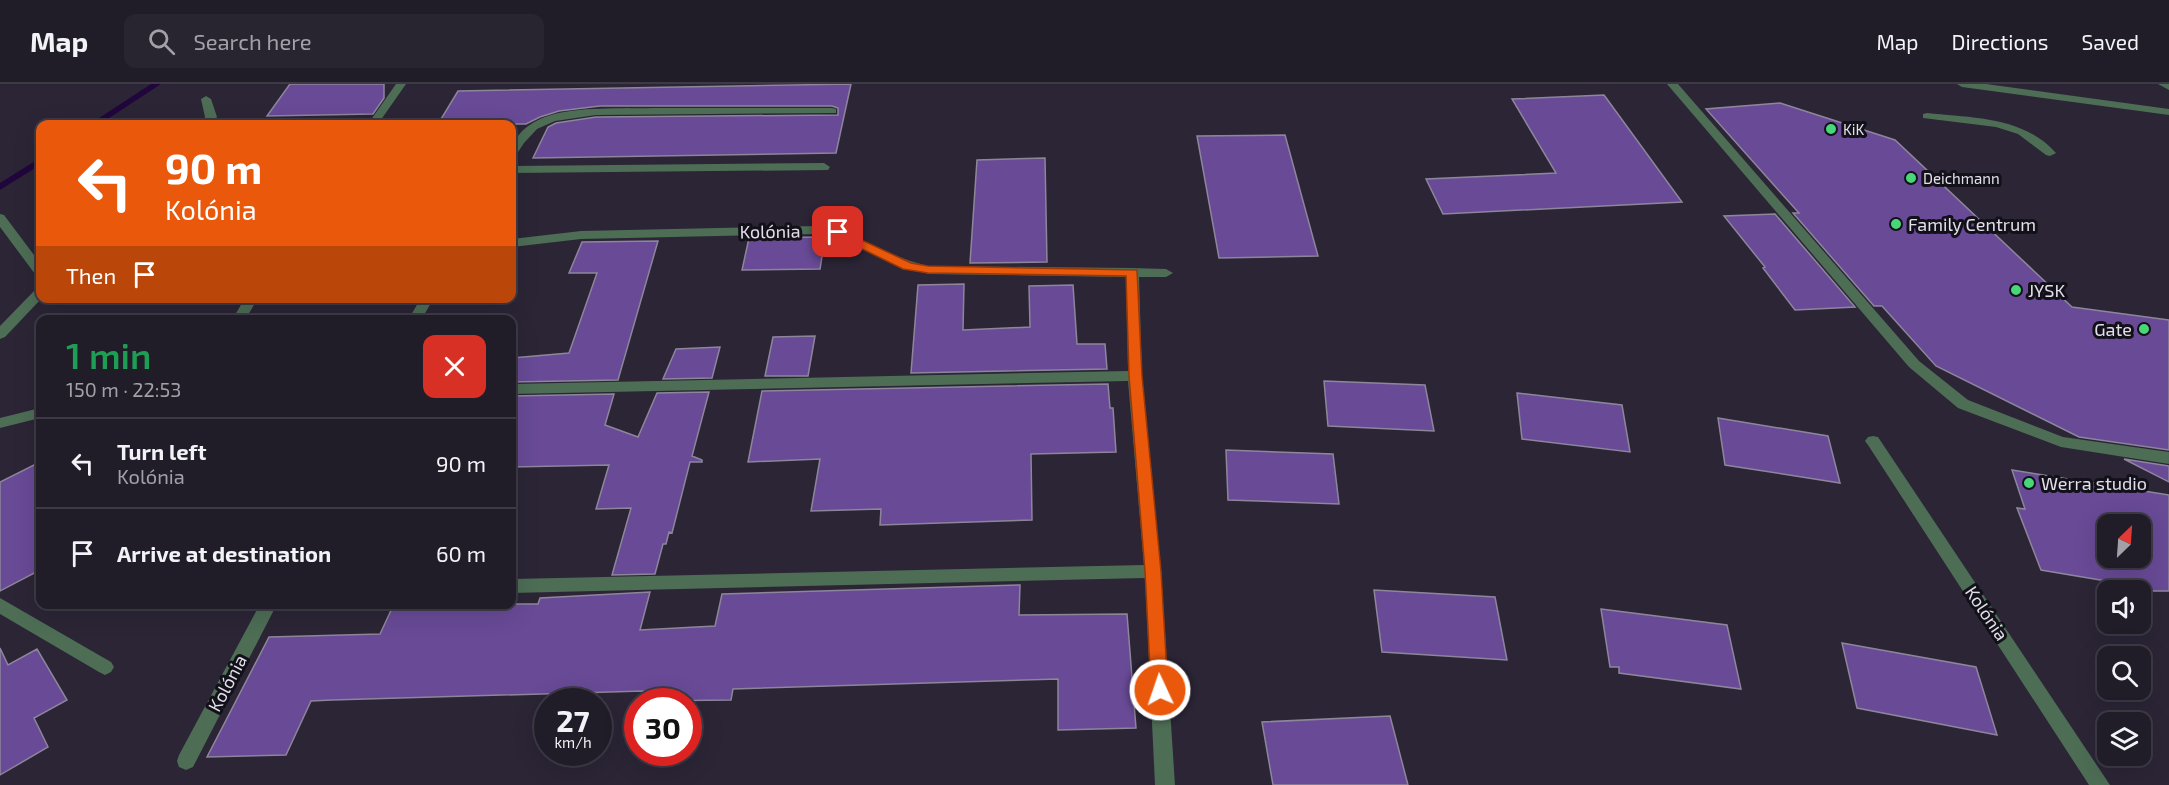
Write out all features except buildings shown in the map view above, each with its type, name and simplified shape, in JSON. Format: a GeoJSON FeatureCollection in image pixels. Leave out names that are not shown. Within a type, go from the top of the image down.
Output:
{"type":"FeatureCollection","features":[{"type":"Feature","properties":{"kind":"street"},"geometry":{"type":"LineString","coordinates":[[376,120],[401,84]]}},
{"type":"Feature","properties":{"kind":"street"},"geometry":{"type":"LineString","coordinates":[[1672,84],[1914,364],[1963,404],[2061,442],[2169,459]]}},
{"type":"Feature","properties":{"kind":"street"},"geometry":{"type":"LineString","coordinates":[[1962,84],[2169,112]]}},
{"type":"Feature","properties":{"kind":"street"},"geometry":{"type":"LineString","coordinates":[[2163,84],[2169,87]]}},
{"type":"Feature","properties":{"kind":"street"},"geometry":{"type":"LineString","coordinates":[[206,99],[211,117],[209,120]]}},
{"type":"Feature","properties":{"kind":"street"},"geometry":{"type":"LineString","coordinates":[[516,146],[533,127],[552,118],[596,112],[832,111]]}},
{"type":"Feature","properties":{"kind":"street"},"geometry":{"type":"LineString","coordinates":[[1927,116],[1998,124],[2022,132],[2050,153]]}},
{"type":"Feature","properties":{"kind":"street"},"geometry":{"type":"LineString","coordinates":[[516,170],[824,167]]}},
{"type":"Feature","properties":{"kind":"street"},"geometry":{"type":"LineString","coordinates":[[0,218],[36,266]]}},
{"type":"Feature","properties":{"kind":"street","name":"Kolónia"},"geometry":{"type":"LineString","coordinates":[[516,243],[581,235],[818,230],[838,232],[908,266],[928,270],[1166,273]]}},
{"type":"Feature","properties":{"kind":"street"},"geometry":{"type":"LineString","coordinates":[[1132,272],[1135,376],[1153,571],[1165,785]]}},
{"type":"Feature","properties":{"kind":"street"},"geometry":{"type":"LineString","coordinates":[[0,334],[36,297]]}},
{"type":"Feature","properties":{"kind":"street"},"geometry":{"type":"LineString","coordinates":[[516,389],[1135,376]]}},
{"type":"Feature","properties":{"kind":"street"},"geometry":{"type":"LineString","coordinates":[[0,423],[36,415]]}},
{"type":"Feature","properties":{"kind":"street","name":"Kolónia"},"geometry":{"type":"LineString","coordinates":[[1873,441],[2100,785]]}},
{"type":"Feature","properties":{"kind":"street"},"geometry":{"type":"LineString","coordinates":[[516,586],[1153,571]]}},
{"type":"Feature","properties":{"kind":"street"},"geometry":{"type":"LineString","coordinates":[[0,605],[105,667]]}},
{"type":"Feature","properties":{"kind":"street","name":"Kolónia"},"geometry":{"type":"LineString","coordinates":[[186,760],[265,609]]}},
{"type":"Feature","properties":{"kind":"waterway"},"geometry":{"type":"LineString","coordinates":[[101,120],[157,84]]}},
{"type":"Feature","properties":{"kind":"waterway"},"geometry":{"type":"LineString","coordinates":[[0,187],[36,164]]}},
{"type":"Feature","properties":{"kind":"place","name":"KiK"},"geometry":{"type":"Point","coordinates":[1831,129]}},
{"type":"Feature","properties":{"kind":"place","name":"Deichmann"},"geometry":{"type":"Point","coordinates":[1911,178]}},
{"type":"Feature","properties":{"kind":"place","name":"Family Centrum"},"geometry":{"type":"Point","coordinates":[1896,224]}},
{"type":"Feature","properties":{"kind":"place","name":"JYSK"},"geometry":{"type":"Point","coordinates":[2016,290]}},
{"type":"Feature","properties":{"kind":"place","name":"Gate"},"geometry":{"type":"Point","coordinates":[2144,329]}},
{"type":"Feature","properties":{"kind":"place","name":"Werra studio"},"geometry":{"type":"Point","coordinates":[2029,483]}},
{"type":"Feature","properties":{"kind":"route"},"geometry":{"type":"LineString","coordinates":[[838,232],[908,266],[928,270],[1132,272],[1135,376],[1153,571],[1160,690]]}}]}
